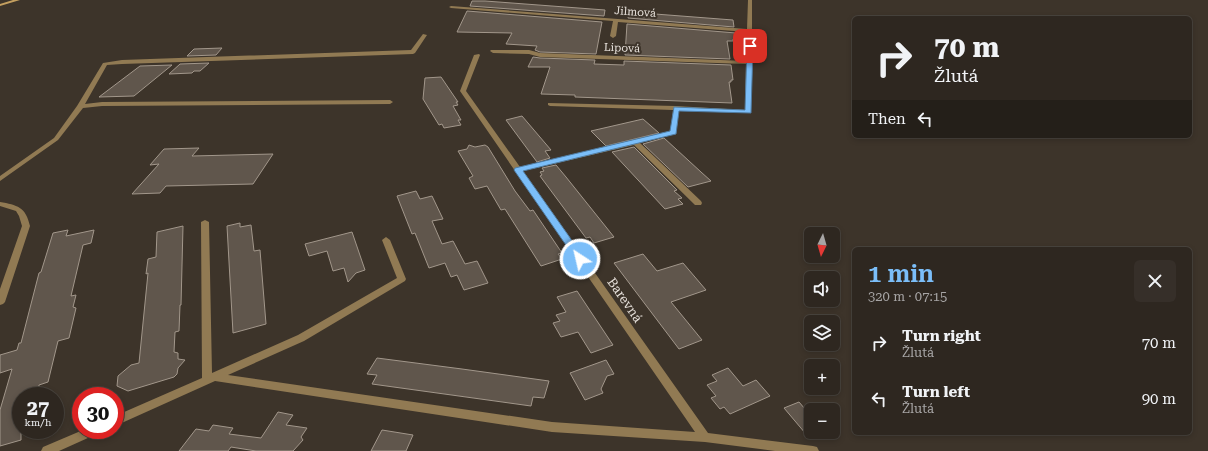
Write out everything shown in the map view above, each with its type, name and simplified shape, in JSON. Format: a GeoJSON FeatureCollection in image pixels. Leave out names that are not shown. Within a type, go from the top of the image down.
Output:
{"type":"FeatureCollection","features":[{"type":"Feature","properties":{"kind":"main road"},"geometry":{"type":"LineString","coordinates":[[0,5],[18,0]]}},
{"type":"Feature","properties":{"kind":"street"},"geometry":{"type":"LineString","coordinates":[[550,104],[748,112],[750,0]]}},
{"type":"Feature","properties":{"kind":"street","name":"Jilmová"},"geometry":{"type":"LineString","coordinates":[[451,8],[750,31]]}},
{"type":"Feature","properties":{"kind":"street"},"geometry":{"type":"LineString","coordinates":[[613,36],[616,20]]}},
{"type":"Feature","properties":{"kind":"street"},"geometry":{"type":"LineString","coordinates":[[0,179],[56,139],[81,106],[105,64],[122,62],[413,52],[425,35]]}},
{"type":"Feature","properties":{"kind":"street","name":"Lipová"},"geometry":{"type":"LineString","coordinates":[[493,51],[530,52],[540,55],[750,63]]}},
{"type":"Feature","properties":{"kind":"street","name":"Barevná"},"geometry":{"type":"LineString","coordinates":[[477,55],[463,92],[705,437]]}},
{"type":"Feature","properties":{"kind":"street"},"geometry":{"type":"LineString","coordinates":[[81,106],[102,104],[390,102]]}},
{"type":"Feature","properties":{"kind":"street"},"geometry":{"type":"LineString","coordinates":[[518,170],[674,133],[676,108]]}},
{"type":"Feature","properties":{"kind":"street"},"geometry":{"type":"LineString","coordinates":[[635,142],[698,203]]}},
{"type":"Feature","properties":{"kind":"street"},"geometry":{"type":"LineString","coordinates":[[0,204],[11,206],[19,210],[25,216],[26,226],[0,302]]}},
{"type":"Feature","properties":{"kind":"street"},"geometry":{"type":"LineString","coordinates":[[205,222],[211,379]]}},
{"type":"Feature","properties":{"kind":"street"},"geometry":{"type":"LineString","coordinates":[[124,417],[301,338],[402,280],[386,240]]}},
{"type":"Feature","properties":{"kind":"street"},"geometry":{"type":"LineString","coordinates":[[211,379],[552,427],[705,437],[813,451]]}},
{"type":"Feature","properties":{"kind":"street"},"geometry":{"type":"LineString","coordinates":[[47,451],[74,439]]}},
{"type":"Feature","properties":{"kind":"building"},"geometry":{"type":"Polygon","coordinates":[[[472,1],[605,10],[604,16],[470,6],[472,1]]]}},
{"type":"Feature","properties":{"kind":"building"},"geometry":{"type":"Polygon","coordinates":[[[467,11],[602,22],[596,54],[540,52],[535,50],[537,46],[506,44],[512,33],[457,32],[467,11]]]}},
{"type":"Feature","properties":{"kind":"building"},"geometry":{"type":"Polygon","coordinates":[[[629,12],[733,20],[734,27],[628,18],[629,12]]]}},
{"type":"Feature","properties":{"kind":"building"},"geometry":{"type":"Polygon","coordinates":[[[627,24],[736,33],[737,39],[727,41],[730,59],[625,55],[627,24]]]}},
{"type":"Feature","properties":{"kind":"building"},"geometry":{"type":"Polygon","coordinates":[[[222,48],[216,55],[187,56],[194,49],[222,48]]]}},
{"type":"Feature","properties":{"kind":"building"},"geometry":{"type":"Polygon","coordinates":[[[533,57],[595,60],[594,64],[624,65],[624,61],[731,65],[733,80],[729,82],[732,103],[575,97],[575,95],[541,94],[550,67],[528,67],[533,57]]]}},
{"type":"Feature","properties":{"kind":"building"},"geometry":{"type":"Polygon","coordinates":[[[209,63],[200,71],[194,71],[192,73],[169,74],[180,64],[209,63]]]}},
{"type":"Feature","properties":{"kind":"building"},"geometry":{"type":"Polygon","coordinates":[[[172,65],[134,96],[99,97],[140,66],[172,65]]]}},
{"type":"Feature","properties":{"kind":"building"},"geometry":{"type":"Polygon","coordinates":[[[441,77],[458,102],[456,102],[458,105],[453,106],[461,120],[458,120],[461,125],[444,128],[442,124],[439,125],[423,99],[425,78],[441,77]]]}},
{"type":"Feature","properties":{"kind":"building"},"geometry":{"type":"Polygon","coordinates":[[[522,116],[551,150],[545,151],[550,158],[537,162],[506,120],[522,116]]]}},
{"type":"Feature","properties":{"kind":"building"},"geometry":{"type":"Polygon","coordinates":[[[643,119],[659,133],[606,146],[591,131],[643,119]]]}},
{"type":"Feature","properties":{"kind":"building"},"geometry":{"type":"Polygon","coordinates":[[[664,138],[711,181],[688,187],[643,144],[664,138]]]}},
{"type":"Feature","properties":{"kind":"building"},"geometry":{"type":"Polygon","coordinates":[[[469,145],[475,147],[485,145],[488,147],[515,191],[530,211],[533,210],[562,253],[558,254],[562,259],[541,266],[505,209],[501,210],[487,186],[475,189],[469,178],[473,176],[458,151],[467,149],[469,145]]]}},
{"type":"Feature","properties":{"kind":"building"},"geometry":{"type":"Polygon","coordinates":[[[634,147],[677,190],[674,191],[682,198],[678,199],[683,204],[665,209],[612,152],[634,147]]]}},
{"type":"Feature","properties":{"kind":"building"},"geometry":{"type":"Polygon","coordinates":[[[199,148],[192,156],[273,154],[253,184],[166,186],[160,193],[132,194],[159,164],[150,165],[164,149],[199,148]]]}},
{"type":"Feature","properties":{"kind":"building"},"geometry":{"type":"Polygon","coordinates":[[[556,165],[614,237],[594,243],[590,237],[586,238],[540,176],[542,175],[540,172],[544,171],[542,168],[556,165]]]}},
{"type":"Feature","properties":{"kind":"building"},"geometry":{"type":"Polygon","coordinates":[[[416,191],[420,199],[432,196],[443,219],[432,221],[442,244],[453,241],[465,264],[477,261],[488,283],[464,290],[457,275],[451,277],[445,263],[429,268],[415,233],[412,234],[397,196],[416,191]]]}},
{"type":"Feature","properties":{"kind":"building"},"geometry":{"type":"Polygon","coordinates":[[[240,223],[240,227],[251,225],[254,251],[260,250],[266,324],[233,333],[227,226],[240,223]]]}},
{"type":"Feature","properties":{"kind":"building"},"geometry":{"type":"Polygon","coordinates":[[[183,226],[181,305],[179,331],[175,332],[174,352],[178,353],[178,359],[185,360],[178,368],[177,374],[174,377],[128,391],[124,389],[124,387],[117,386],[118,376],[131,365],[139,363],[148,273],[146,274],[148,259],[156,257],[157,232],[183,226]]]}},
{"type":"Feature","properties":{"kind":"building"},"geometry":{"type":"Polygon","coordinates":[[[68,230],[66,236],[94,230],[91,243],[83,245],[71,296],[76,295],[73,307],[76,308],[69,338],[58,341],[48,382],[39,385],[39,387],[12,387],[12,439],[21,440],[0,446],[0,410],[12,369],[0,373],[0,355],[17,350],[19,343],[21,343],[39,273],[41,272],[53,233],[68,230]]]}},
{"type":"Feature","properties":{"kind":"building"},"geometry":{"type":"Polygon","coordinates":[[[352,232],[365,270],[356,273],[348,282],[344,268],[333,271],[327,251],[309,256],[305,244],[352,232]]]}},
{"type":"Feature","properties":{"kind":"building"},"geometry":{"type":"Polygon","coordinates":[[[643,254],[657,271],[683,263],[706,290],[671,302],[702,340],[679,349],[614,263],[643,254]]]}},
{"type":"Feature","properties":{"kind":"building"},"geometry":{"type":"Polygon","coordinates":[[[577,291],[613,345],[591,353],[578,332],[561,337],[553,323],[560,321],[556,315],[566,312],[557,297],[577,291]]]}},
{"type":"Feature","properties":{"kind":"building"},"geometry":{"type":"Polygon","coordinates":[[[377,358],[549,381],[544,398],[533,397],[531,406],[372,384],[377,375],[367,374],[377,358]]]}},
{"type":"Feature","properties":{"kind":"building"},"geometry":{"type":"Polygon","coordinates":[[[606,360],[614,374],[607,376],[601,389],[603,393],[585,400],[570,373],[606,360]]]}},
{"type":"Feature","properties":{"kind":"building"},"geometry":{"type":"Polygon","coordinates":[[[728,368],[743,386],[756,380],[770,396],[730,414],[724,407],[720,409],[711,398],[716,396],[707,385],[717,381],[712,375],[728,368]]]}},
{"type":"Feature","properties":{"kind":"building"},"geometry":{"type":"Polygon","coordinates":[[[799,402],[804,408],[804,432],[784,408],[799,402]]]}},
{"type":"Feature","properties":{"kind":"building"},"geometry":{"type":"Polygon","coordinates":[[[278,412],[293,415],[286,425],[307,428],[301,437],[303,440],[293,451],[256,451],[231,447],[228,451],[179,451],[196,429],[209,431],[213,425],[233,428],[229,434],[261,438],[278,412]]]}},
{"type":"Feature","properties":{"kind":"building"},"geometry":{"type":"Polygon","coordinates":[[[382,430],[413,435],[406,451],[371,451],[382,430]]]}},
{"type":"Feature","properties":{"kind":"route"},"geometry":{"type":"LineString","coordinates":[[580,259],[518,170],[674,133],[676,108],[748,112],[750,46]]}}]}
